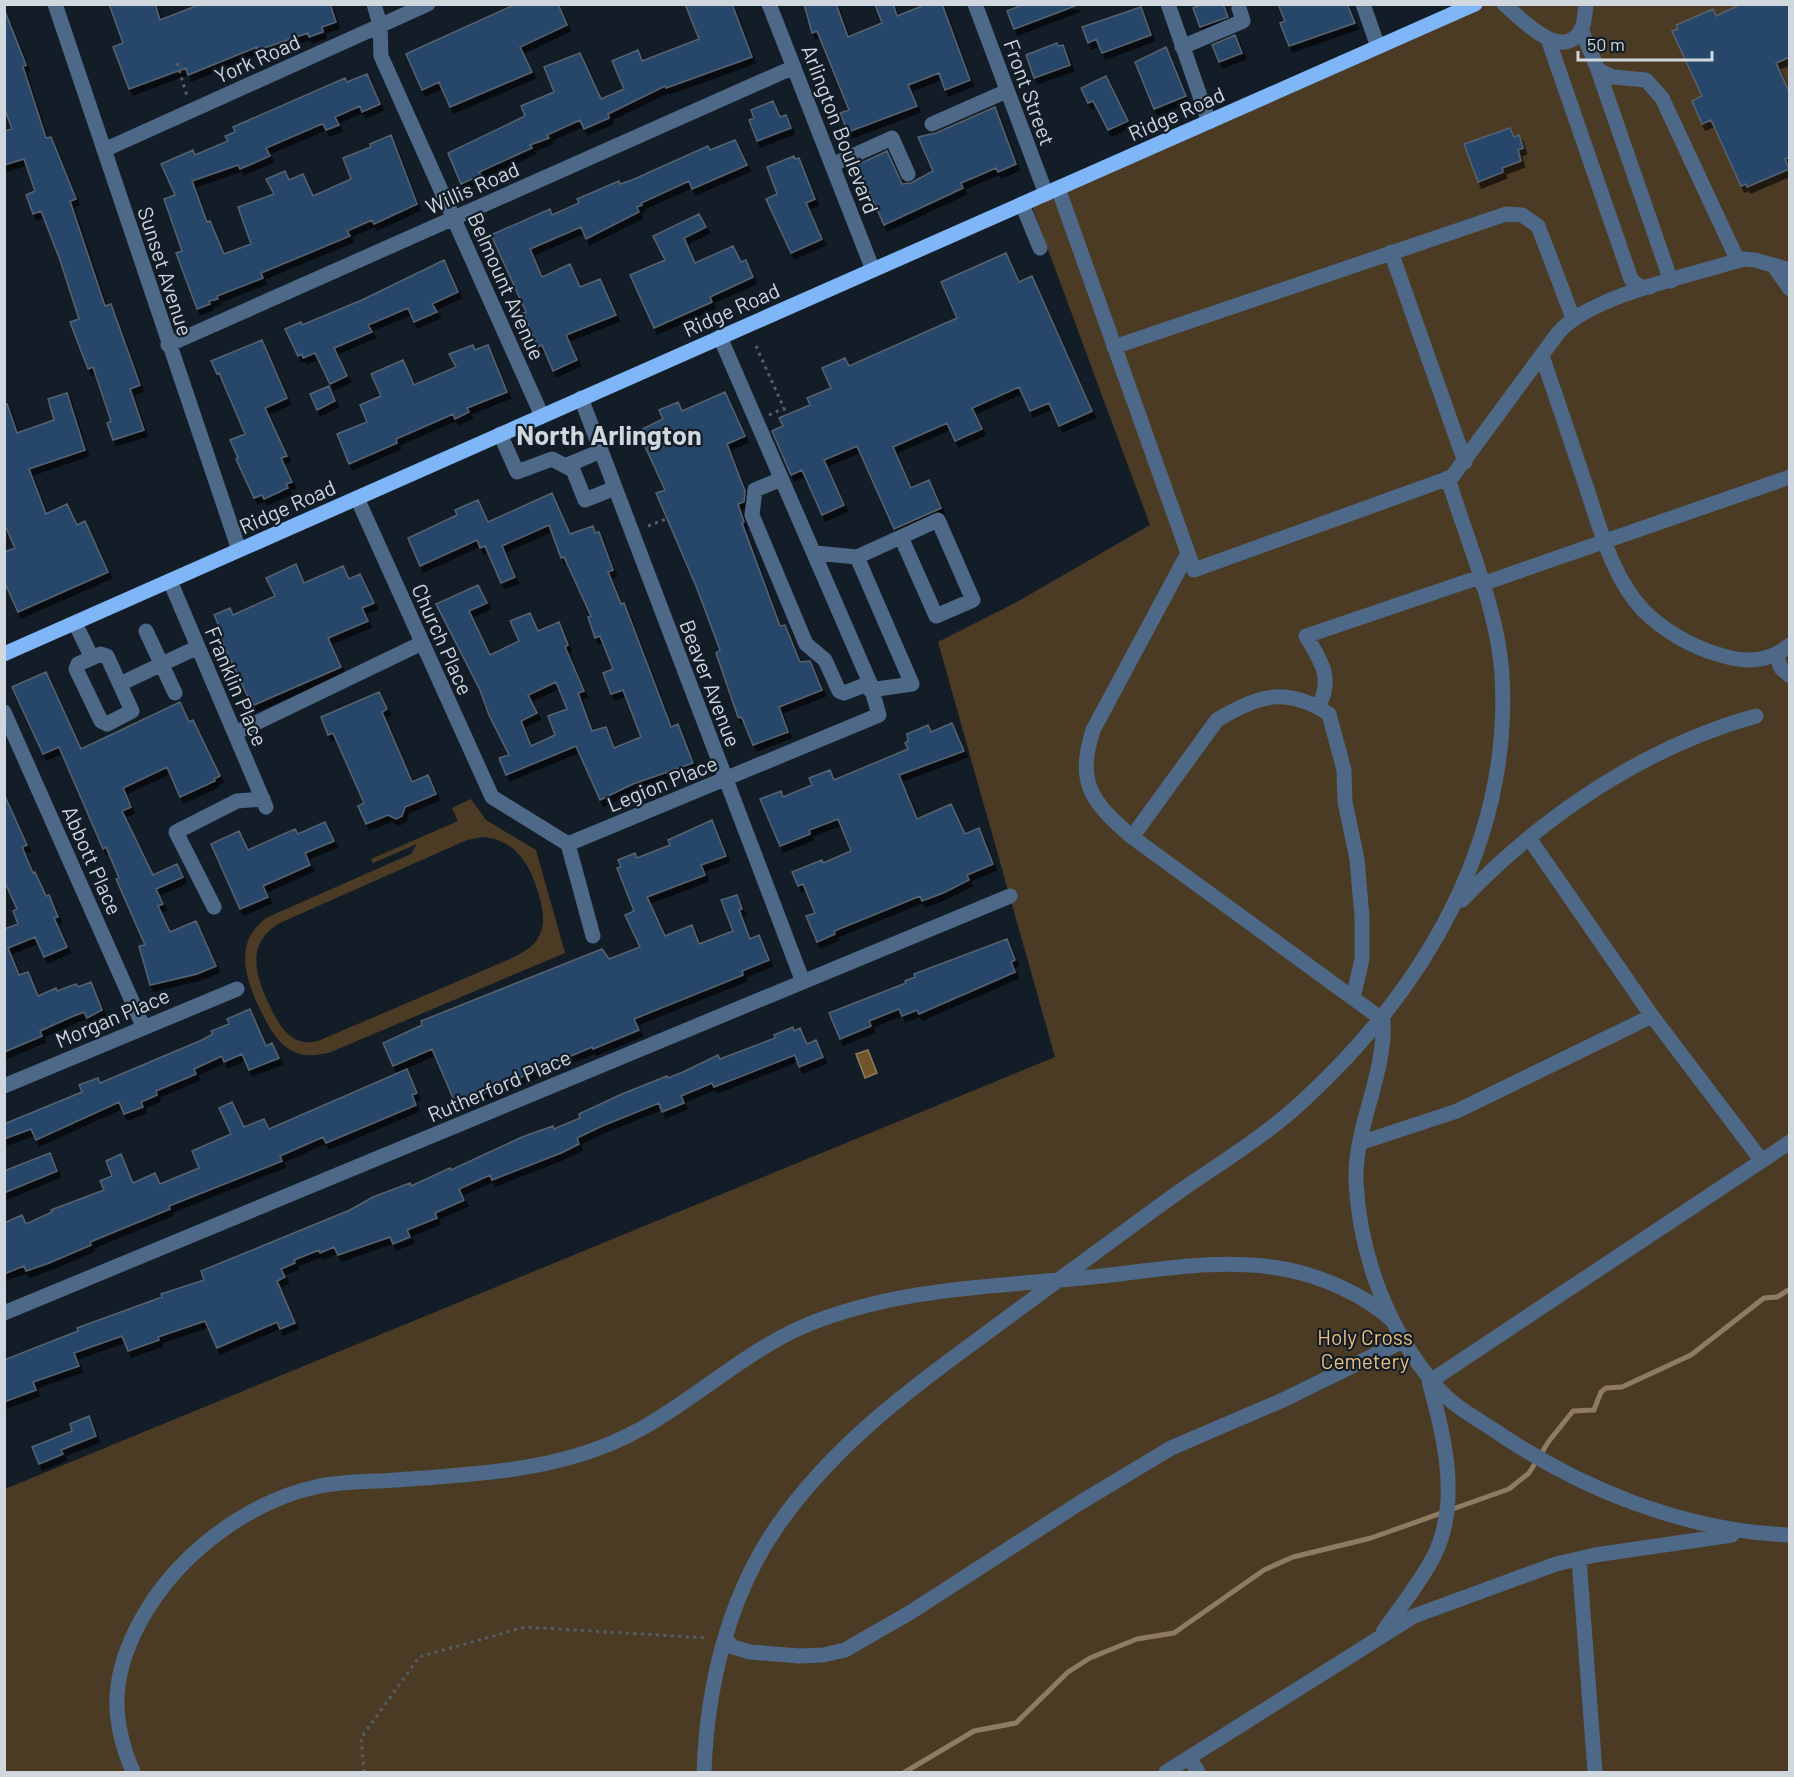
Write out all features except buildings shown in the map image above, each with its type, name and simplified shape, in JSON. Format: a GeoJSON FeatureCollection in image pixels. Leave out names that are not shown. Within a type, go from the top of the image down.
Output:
{"type":"FeatureCollection","features":[{"type":"Feature","properties":{"kind":"main road","name":"Ridge Road"},"geometry":{"type":"LineString","coordinates":[[5,651],[75,623],[1475,4]]}},
{"type":"Feature","properties":{"kind":"street","name":"Sunset Avenue"},"geometry":{"type":"LineString","coordinates":[[55,4],[168,345],[239,550]]}},
{"type":"Feature","properties":{"kind":"street","name":"Belmount Avenue"},"geometry":{"type":"LineString","coordinates":[[374,4],[380,25],[381,56],[542,416]]}},
{"type":"Feature","properties":{"kind":"street","name":"York Road"},"geometry":{"type":"LineString","coordinates":[[104,150],[428,4]]}},
{"type":"Feature","properties":{"kind":"street","name":"Arlington Boulevard"},"geometry":{"type":"LineString","coordinates":[[769,4],[873,270]]}},
{"type":"Feature","properties":{"kind":"street","name":"Front Street"},"geometry":{"type":"LineString","coordinates":[[975,4],[1007,91],[1052,191],[1114,347],[1188,553]]}},
{"type":"Feature","properties":{"kind":"street"},"geometry":{"type":"LineString","coordinates":[[1168,4],[1209,122]]}},
{"type":"Feature","properties":{"kind":"street"},"geometry":{"type":"LineString","coordinates":[[1363,4],[1378,47]]}},
{"type":"Feature","properties":{"kind":"street"},"geometry":{"type":"LineString","coordinates":[[1504,4],[1532,29],[1548,39],[1561,42],[1570,40],[1581,29],[1586,4]]}},
{"type":"Feature","properties":{"kind":"street"},"geometry":{"type":"LineString","coordinates":[[1182,47],[1243,21],[1239,9]]}},
{"type":"Feature","properties":{"kind":"street"},"geometry":{"type":"LineString","coordinates":[[1581,29],[1598,70],[1671,281]]}},
{"type":"Feature","properties":{"kind":"street"},"geometry":{"type":"LineString","coordinates":[[1548,39],[1631,279],[1640,287],[1651,287]]}},
{"type":"Feature","properties":{"kind":"street","name":"Willis Road"},"geometry":{"type":"LineString","coordinates":[[168,345],[794,67]]}},
{"type":"Feature","properties":{"kind":"street"},"geometry":{"type":"LineString","coordinates":[[1598,70],[1613,77],[1646,80],[1662,98],[1738,261]]}},
{"type":"Feature","properties":{"kind":"street"},"geometry":{"type":"LineString","coordinates":[[932,124],[1007,91]]}},
{"type":"Feature","properties":{"kind":"street"},"geometry":{"type":"LineString","coordinates":[[832,165],[892,138],[908,174]]}},
{"type":"Feature","properties":{"kind":"street"},"geometry":{"type":"LineString","coordinates":[[1022,204],[1040,248]]}},
{"type":"Feature","properties":{"kind":"street"},"geometry":{"type":"LineString","coordinates":[[1114,347],[1501,215],[1522,215],[1534,221],[1541,231],[1573,318]]}},
{"type":"Feature","properties":{"kind":"street"},"geometry":{"type":"LineString","coordinates":[[1391,252],[1465,462]]}},
{"type":"Feature","properties":{"kind":"street"},"geometry":{"type":"LineString","coordinates":[[1188,553],[1194,570],[1455,475],[1542,356],[1573,318],[1651,287],[1738,261],[1755,260],[1790,270]]}},
{"type":"Feature","properties":{"kind":"street"},"geometry":{"type":"LineString","coordinates":[[1773,265],[1790,289]]}},
{"type":"Feature","properties":{"kind":"street"},"geometry":{"type":"LineString","coordinates":[[720,337],[870,687]]}},
{"type":"Feature","properties":{"kind":"street"},"geometry":{"type":"LineString","coordinates":[[1542,356],[1605,541],[1624,584],[1643,610],[1672,633],[1700,649],[1732,660],[1761,660],[1776,656],[1790,645]]}},
{"type":"Feature","properties":{"kind":"street","name":"Beaver Avenue"},"geometry":{"type":"LineString","coordinates":[[581,398],[803,982]]}},
{"type":"Feature","properties":{"kind":"street"},"geometry":{"type":"LineString","coordinates":[[500,434],[517,472],[552,459],[573,470],[585,500],[615,488]]}},
{"type":"Feature","properties":{"kind":"street"},"geometry":{"type":"LineString","coordinates":[[565,466],[601,451]]}},
{"type":"Feature","properties":{"kind":"street"},"geometry":{"type":"LineString","coordinates":[[1318,707],[1326,693],[1324,676],[1321,659],[1306,636],[1605,541],[1790,477]]}},
{"type":"Feature","properties":{"kind":"street"},"geometry":{"type":"LineString","coordinates":[[1448,478],[1497,636],[1502,675],[1500,737],[1489,813],[1454,908]]}},
{"type":"Feature","properties":{"kind":"street"},"geometry":{"type":"LineString","coordinates":[[781,479],[755,490],[752,514],[806,644],[825,660],[839,691],[844,693],[870,687],[912,684],[857,557]]}},
{"type":"Feature","properties":{"kind":"street","name":"Church Place"},"geometry":{"type":"LineString","coordinates":[[357,498],[492,797],[568,844]]}},
{"type":"Feature","properties":{"kind":"street"},"geometry":{"type":"LineString","coordinates":[[814,553],[857,557],[938,520],[973,600],[936,616],[901,537]]}},
{"type":"Feature","properties":{"kind":"street"},"geometry":{"type":"LineString","coordinates":[[1188,553],[1093,730],[1086,753],[1085,769],[1099,806],[1132,837],[1383,1020]]}},
{"type":"Feature","properties":{"kind":"street","name":"Franklin Place"},"geometry":{"type":"LineString","coordinates":[[170,581],[264,803],[237,801],[176,832],[214,907]]}},
{"type":"Feature","properties":{"kind":"street"},"geometry":{"type":"LineString","coordinates":[[75,623],[92,658]]}},
{"type":"Feature","properties":{"kind":"street"},"geometry":{"type":"LineString","coordinates":[[146,631],[175,693]]}},
{"type":"Feature","properties":{"kind":"street"},"geometry":{"type":"LineString","coordinates":[[235,733],[422,643]]}},
{"type":"Feature","properties":{"kind":"street"},"geometry":{"type":"LineString","coordinates":[[120,684],[198,647]]}},
{"type":"Feature","properties":{"kind":"street"},"geometry":{"type":"LineString","coordinates":[[100,654],[107,656],[132,711],[104,724],[76,669],[78,664],[92,658],[100,654]]}},
{"type":"Feature","properties":{"kind":"street"},"geometry":{"type":"LineString","coordinates":[[1776,656],[1781,668],[1789,676]]}},
{"type":"Feature","properties":{"kind":"street","name":"Legion Place"},"geometry":{"type":"LineString","coordinates":[[568,844],[879,715],[870,687]]}},
{"type":"Feature","properties":{"kind":"street"},"geometry":{"type":"LineString","coordinates":[[1132,837],[1217,720],[1234,710],[1268,696],[1309,701],[1329,714],[1344,770],[1345,802],[1357,859],[1362,959],[1353,998]]}},
{"type":"Feature","properties":{"kind":"street","name":"Abbott Place"},"geometry":{"type":"LineString","coordinates":[[4,712],[143,1026]]}},
{"type":"Feature","properties":{"kind":"street"},"geometry":{"type":"LineString","coordinates":[[704,1773],[708,1707],[725,1639],[752,1572],[776,1528],[834,1458],[894,1402],[945,1362],[1289,1112],[1383,1020],[1454,908],[1487,873],[1529,838],[1573,805],[1645,760],[1756,716]]}},
{"type":"Feature","properties":{"kind":"street"},"geometry":{"type":"LineString","coordinates":[[1529,838],[1652,1016],[1762,1161]]}},
{"type":"Feature","properties":{"kind":"street"},"geometry":{"type":"LineString","coordinates":[[568,844],[593,936]]}},
{"type":"Feature","properties":{"kind":"street","name":"Rutherford Place"},"geometry":{"type":"LineString","coordinates":[[4,1313],[1010,896]]}},
{"type":"Feature","properties":{"kind":"street","name":"Morgan Place"},"geometry":{"type":"LineString","coordinates":[[4,1086],[143,1026],[237,989]]}},
{"type":"Feature","properties":{"kind":"street"},"geometry":{"type":"LineString","coordinates":[[1360,1143],[1457,1111],[1652,1016]]}},
{"type":"Feature","properties":{"kind":"street"},"geometry":{"type":"LineString","coordinates":[[1383,1020],[1382,1046],[1360,1143],[1356,1178],[1360,1223],[1373,1275],[1393,1321],[1430,1377],[1463,1410],[1547,1465],[1597,1489],[1643,1505],[1756,1534]]}},
{"type":"Feature","properties":{"kind":"street"},"geometry":{"type":"LineString","coordinates":[[1430,1377],[1790,1142]]}},
{"type":"Feature","properties":{"kind":"street"},"geometry":{"type":"LineString","coordinates":[[133,1773],[118,1730],[115,1701],[119,1674],[132,1637],[146,1611],[184,1563],[221,1532],[253,1512],[317,1486],[472,1474],[576,1456],[628,1436],[675,1410],[774,1342],[848,1309],[871,1302],[941,1290],[1218,1262],[1287,1269],[1358,1296],[1376,1305],[1393,1321]]}},
{"type":"Feature","properties":{"kind":"street"},"geometry":{"type":"LineString","coordinates":[[725,1639],[733,1647],[750,1652],[823,1655],[845,1650],[911,1612],[1078,1504],[1171,1448],[1282,1400],[1404,1340]]}},
{"type":"Feature","properties":{"kind":"street"},"geometry":{"type":"LineString","coordinates":[[1379,1636],[1434,1555],[1444,1526],[1449,1499],[1440,1419],[1430,1377]]}},
{"type":"Feature","properties":{"kind":"street"},"geometry":{"type":"LineString","coordinates":[[1166,1773],[1379,1636],[1414,1616],[1444,1604],[1513,1578],[1579,1559],[1714,1535],[1790,1535]]}},
{"type":"Feature","properties":{"kind":"street"},"geometry":{"type":"LineString","coordinates":[[1579,1559],[1595,1773]]}},
{"type":"Feature","properties":{"kind":"street"},"geometry":{"type":"LineString","coordinates":[[1190,1759],[1198,1773]]}},
{"type":"Feature","properties":{"kind":"path"},"geometry":{"type":"LineString","coordinates":[[177,63],[192,110]]}},
{"type":"Feature","properties":{"kind":"path"},"geometry":{"type":"LineString","coordinates":[[756,346],[787,415]]}},
{"type":"Feature","properties":{"kind":"path"},"geometry":{"type":"LineString","coordinates":[[765,417],[784,408]]}},
{"type":"Feature","properties":{"kind":"path"},"geometry":{"type":"LineString","coordinates":[[648,526],[666,519]]}},
{"type":"Feature","properties":{"kind":"path"},"geometry":{"type":"LineString","coordinates":[[364,1773],[361,1738],[418,1656],[525,1627],[725,1639]]}},
{"type":"Feature","properties":{"kind":"green space","name":"Holy Cross Cemetery"},"geometry":{"type":"Polygon","coordinates":[[[1475,5],[1789,5],[1789,1772],[5,1772],[5,1489],[1055,1057],[938,642],[1015,603],[1150,525],[1030,201],[1475,5]]]}},
{"type":"Feature","properties":{"kind":"green space"},"geometry":{"type":"Polygon","coordinates":[[[471,799],[486,820],[536,850],[565,953],[331,1052],[304,1055],[285,1046],[265,1019],[246,971],[246,947],[257,926],[268,917],[411,854],[417,844],[373,863],[371,859],[458,821],[452,808],[471,799]],[[483,837],[467,840],[282,922],[271,929],[259,946],[258,976],[274,1015],[284,1030],[299,1041],[318,1041],[510,959],[531,947],[539,936],[543,921],[542,906],[536,885],[521,856],[505,843],[483,837]]]}},
{"type":"Feature","properties":{"kind":"shaded area"},"geometry":{"type":"Polygon","coordinates":[[[868,1050],[877,1073],[865,1078],[856,1054],[868,1050]]]}},
{"type":"Feature","properties":{"kind":"waterway"},"geometry":{"type":"LineString","coordinates":[[905,1772],[974,1731],[1016,1723],[1068,1672],[1090,1658],[1137,1639],[1174,1633],[1264,1570],[1293,1557],[1371,1538],[1509,1489],[1529,1473],[1549,1441],[1573,1411],[1594,1410],[1601,1392],[1606,1388],[1622,1387],[1691,1355],[1764,1298],[1777,1297],[1790,1289]]}},
{"type":"Feature","properties":{"kind":"district","name":"North Arlington"},"geometry":{"type":"Point","coordinates":[609,434]}}]}
